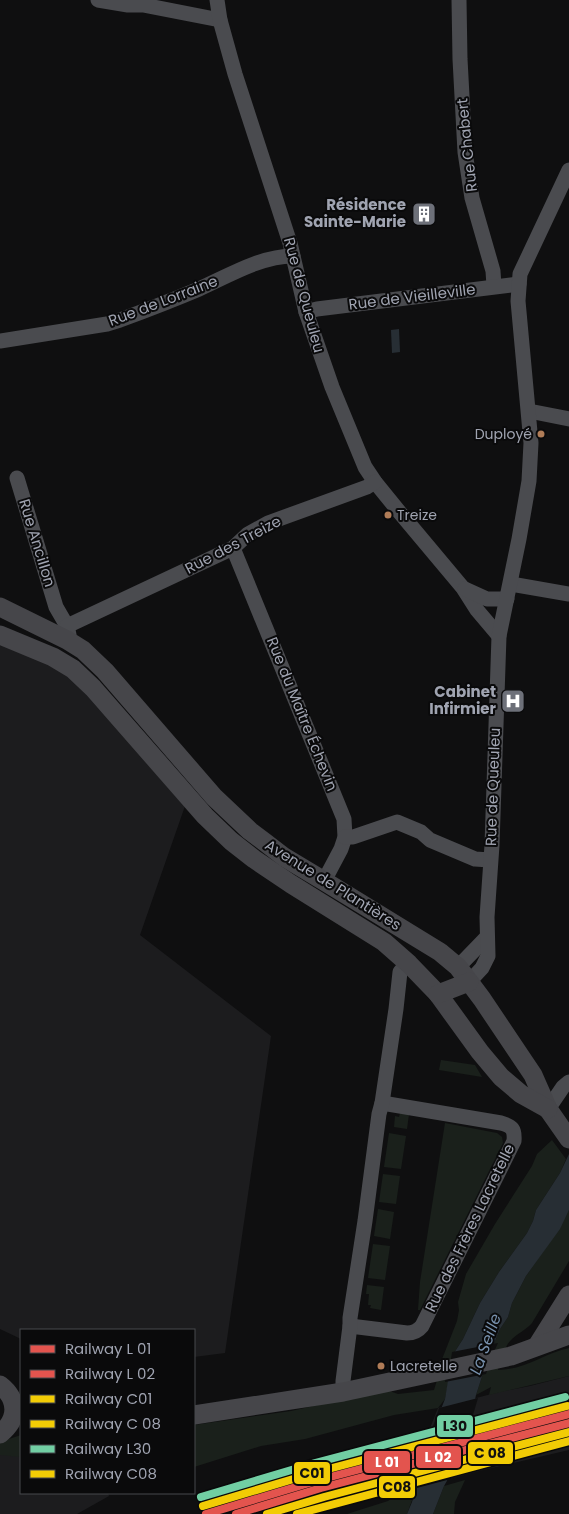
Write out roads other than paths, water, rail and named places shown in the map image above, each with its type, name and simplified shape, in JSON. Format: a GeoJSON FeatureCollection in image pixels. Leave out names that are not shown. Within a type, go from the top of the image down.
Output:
{"type":"FeatureCollection","features":[{"type":"Feature","properties":{"kind":"main road","name":"Avenue de Plantières"},"geometry":{"type":"LineString","coordinates":[[0,607],[44,628],[67,633],[106,671],[214,797],[250,831],[284,857],[440,952],[458,967],[533,1075],[548,1109],[565,1133]]}},
{"type":"Feature","properties":{"kind":"main road","name":"Avenue de Plantières"},"geometry":{"type":"LineString","coordinates":[[0,634],[53,657],[73,669],[205,816],[231,841],[291,884],[384,942],[408,963],[438,994],[490,1066],[521,1094],[548,1109]]}},
{"type":"Feature","properties":{"kind":"main road"},"geometry":{"type":"LineString","coordinates":[[438,994],[458,967]]}},
{"type":"Feature","properties":{"kind":"main road"},"geometry":{"type":"LineString","coordinates":[[438,994],[470,982]]}},
{"type":"Feature","properties":{"kind":"main road"},"geometry":{"type":"LineString","coordinates":[[537,1346],[569,1294]]}},
{"type":"Feature","properties":{"kind":"main road"},"geometry":{"type":"LineString","coordinates":[[195,1416],[343,1392],[437,1372],[520,1354],[569,1335]]}},
{"type":"Feature","properties":{"kind":"main road"},"geometry":{"type":"LineString","coordinates":[[0,1384],[10,1394],[14,1407],[13,1422]]}},
{"type":"Feature","properties":{"kind":"street"},"geometry":{"type":"LineString","coordinates":[[98,0],[128,5],[143,5],[220,20]]}},
{"type":"Feature","properties":{"kind":"street","name":"Rue de Queuleu"},"geometry":{"type":"LineString","coordinates":[[217,0],[220,20],[235,74],[290,243],[306,312],[334,392],[365,466],[375,482],[463,588],[477,610],[499,636],[486,937],[488,956],[482,968],[470,982]]}},
{"type":"Feature","properties":{"kind":"street","name":"Rue Chabert"},"geometry":{"type":"LineString","coordinates":[[459,0],[465,152],[472,198],[493,272],[494,286]]}},
{"type":"Feature","properties":{"kind":"street"},"geometry":{"type":"LineString","coordinates":[[499,636],[511,584],[528,481],[531,443],[518,301],[520,274],[569,170]]}},
{"type":"Feature","properties":{"kind":"street","name":"Rue de Lorraine"},"geometry":{"type":"LineString","coordinates":[[0,341],[108,324],[266,260],[280,256],[293,256]]}},
{"type":"Feature","properties":{"kind":"street","name":"Rue de Vieilleville"},"geometry":{"type":"LineString","coordinates":[[306,312],[317,309],[519,284]]}},
{"type":"Feature","properties":{"kind":"street"},"geometry":{"type":"LineString","coordinates":[[529,411],[569,419]]}},
{"type":"Feature","properties":{"kind":"street","name":"Rue Ancillon"},"geometry":{"type":"LineString","coordinates":[[17,478],[56,607],[67,633]]}},
{"type":"Feature","properties":{"kind":"street","name":"Rue des Treize"},"geometry":{"type":"LineString","coordinates":[[67,633],[233,548],[248,534],[268,524],[375,482]]}},
{"type":"Feature","properties":{"kind":"street","name":"Rue du Maître Échevin"},"geometry":{"type":"LineString","coordinates":[[233,548],[341,809],[344,819],[345,837]]}},
{"type":"Feature","properties":{"kind":"street"},"geometry":{"type":"LineString","coordinates":[[511,584],[569,594]]}},
{"type":"Feature","properties":{"kind":"street","name":"Rue de Queuleu"},"geometry":{"type":"LineString","coordinates":[[463,588],[487,599],[507,599]]}},
{"type":"Feature","properties":{"kind":"street","name":"Rue Ancillon"},"geometry":{"type":"LineString","coordinates":[[44,628],[56,607]]}},
{"type":"Feature","properties":{"kind":"street"},"geometry":{"type":"LineString","coordinates":[[324,881],[341,849],[345,837],[353,837],[397,822],[421,832],[430,840],[475,860],[490,860]]}},
{"type":"Feature","properties":{"kind":"street"},"geometry":{"type":"LineString","coordinates":[[458,967],[486,937]]}},
{"type":"Feature","properties":{"kind":"street"},"geometry":{"type":"LineString","coordinates":[[343,1392],[350,1318],[400,972],[408,963]]}},
{"type":"Feature","properties":{"kind":"street"},"geometry":{"type":"LineString","coordinates":[[548,1109],[563,1087],[569,1082]]}},
{"type":"Feature","properties":{"kind":"street","name":"Rue des Frères Lacretelle"},"geometry":{"type":"LineString","coordinates":[[350,1326],[407,1333],[413,1333],[422,1326],[514,1141],[515,1134],[511,1127],[501,1123],[382,1103]]}},
{"type":"Feature","properties":{"kind":"water"},"geometry":{"type":"Polygon","coordinates":[[[399,329],[400,352],[392,353],[391,330],[399,329]]]}},
{"type":"Feature","properties":{"kind":"water","name":"La Seille"},"geometry":{"type":"Polygon","coordinates":[[[569,1154],[569,1210],[560,1229],[526,1276],[512,1303],[508,1317],[500,1329],[461,1435],[452,1472],[444,1486],[433,1514],[407,1514],[445,1399],[454,1353],[463,1339],[480,1303],[499,1272],[527,1233],[536,1210],[560,1173],[569,1154]]]}},
{"type":"Feature","properties":{"kind":"railway"},"geometry":{"type":"LineString","coordinates":[[545,1410],[569,1403]]}},
{"type":"Feature","properties":{"kind":"railway"},"geometry":{"type":"LineString","coordinates":[[445,1447],[553,1411]]}},
{"type":"Feature","properties":{"kind":"railway"},"geometry":{"type":"LineString","coordinates":[[434,1459],[569,1413]]}},
{"type":"Feature","properties":{"kind":"railway"},"geometry":{"type":"LineString","coordinates":[[494,1423],[518,1417]]}},
{"type":"Feature","properties":{"kind":"rail line","name":"L30"},"geometry":{"type":"LineString","coordinates":[[201,1497],[315,1463],[565,1397]]}},
{"type":"Feature","properties":{"kind":"rail line","name":"C01"},"geometry":{"type":"LineString","coordinates":[[203,1506],[317,1472],[567,1406]]}},
{"type":"Feature","properties":{"kind":"rail line","name":"C08"},"geometry":{"type":"LineString","coordinates":[[297,1514],[569,1441]]}},
{"type":"Feature","properties":{"kind":"place","name":"Résidence Sainte-Marie"},"geometry":{"type":"Point","coordinates":[424,214]}},
{"type":"Feature","properties":{"kind":"place","name":"Duployé"},"geometry":{"type":"Point","coordinates":[541,434]}},
{"type":"Feature","properties":{"kind":"place","name":"Treize"},"geometry":{"type":"Point","coordinates":[388,515]}},
{"type":"Feature","properties":{"kind":"place","name":"Cabinet Infirmier"},"geometry":{"type":"Point","coordinates":[513,701]}},
{"type":"Feature","properties":{"kind":"place","name":"Lacretelle"},"geometry":{"type":"Point","coordinates":[381,1366]}}]}
